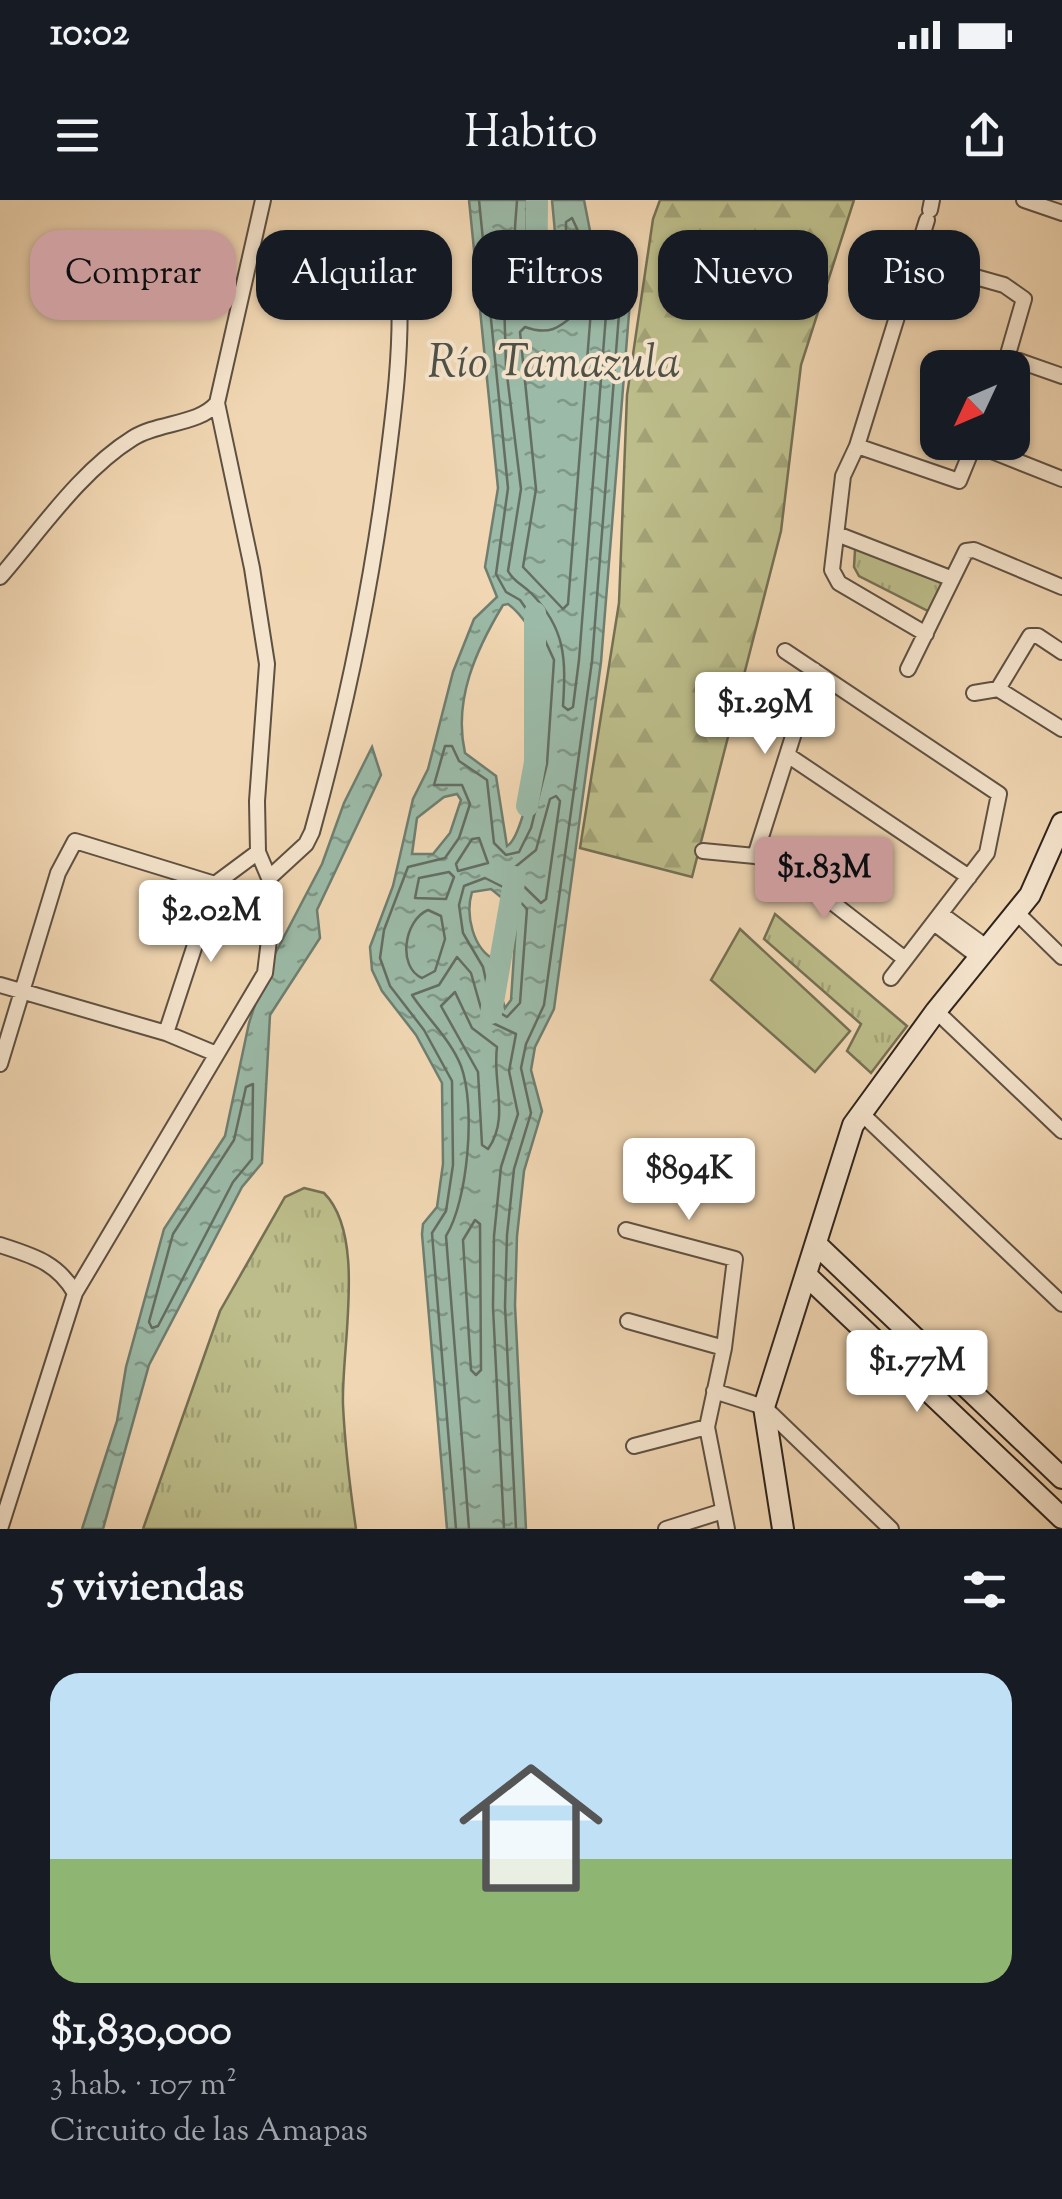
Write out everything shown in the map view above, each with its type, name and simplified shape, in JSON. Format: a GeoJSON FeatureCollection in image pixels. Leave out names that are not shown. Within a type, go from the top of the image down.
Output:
{"type":"FeatureCollection","features":[{"type":"Feature","properties":{"kind":"street"},"geometry":{"type":"LineString","coordinates":[[0,1529],[4,1502],[75,1294],[214,1053],[265,973],[272,914],[269,878],[258,852],[266,664],[252,568],[217,403],[263,200]]}},
{"type":"Feature","properties":{"kind":"street"},"geometry":{"type":"LineString","coordinates":[[1024,200],[1062,213]]}},
{"type":"Feature","properties":{"kind":"street"},"geometry":{"type":"LineString","coordinates":[[980,280],[1018,292],[1024,307],[1010,350]]}},
{"type":"Feature","properties":{"kind":"street"},"geometry":{"type":"LineString","coordinates":[[269,878],[306,844],[312,832],[344,719],[371,586],[392,428],[397,320]]}},
{"type":"Feature","properties":{"kind":"street"},"geometry":{"type":"LineString","coordinates":[[897,320],[857,446],[843,476],[832,570],[839,583],[926,634]]}},
{"type":"Feature","properties":{"kind":"street"},"geometry":{"type":"LineString","coordinates":[[1030,368],[1062,376]]}},
{"type":"Feature","properties":{"kind":"street"},"geometry":{"type":"LineString","coordinates":[[0,578],[103,461],[132,438],[157,426],[206,413],[217,403]]}},
{"type":"Feature","properties":{"kind":"street"},"geometry":{"type":"LineString","coordinates":[[857,446],[959,481],[968,460]]}},
{"type":"Feature","properties":{"kind":"street"},"geometry":{"type":"LineString","coordinates":[[1015,460],[1062,478]]}},
{"type":"Feature","properties":{"kind":"street"},"geometry":{"type":"LineString","coordinates":[[838,534],[950,578]]}},
{"type":"Feature","properties":{"kind":"street"},"geometry":{"type":"LineString","coordinates":[[908,669],[962,555],[974,550],[1062,588]]}},
{"type":"Feature","properties":{"kind":"street"},"geometry":{"type":"LineString","coordinates":[[998,689],[1030,636],[1038,636],[1062,652]]}},
{"type":"Feature","properties":{"kind":"street"},"geometry":{"type":"LineString","coordinates":[[785,651],[999,794],[991,844],[891,978]]}},
{"type":"Feature","properties":{"kind":"street"},"geometry":{"type":"LineString","coordinates":[[756,856],[814,670]]}},
{"type":"Feature","properties":{"kind":"street"},"geometry":{"type":"LineString","coordinates":[[974,693],[998,689],[1062,730]]}},
{"type":"Feature","properties":{"kind":"street"},"geometry":{"type":"LineString","coordinates":[[789,756],[969,877]]}},
{"type":"Feature","properties":{"kind":"street"},"geometry":{"type":"LineString","coordinates":[[783,1529],[764,1407],[860,1112],[1038,884],[1062,823]]}},
{"type":"Feature","properties":{"kind":"street"},"geometry":{"type":"LineString","coordinates":[[0,1064],[58,873],[74,842],[215,884]]}},
{"type":"Feature","properties":{"kind":"street"},"geometry":{"type":"LineString","coordinates":[[703,851],[756,856],[799,875],[906,959]]}},
{"type":"Feature","properties":{"kind":"street"},"geometry":{"type":"LineString","coordinates":[[166,1033],[215,884],[258,852]]}},
{"type":"Feature","properties":{"kind":"street"},"geometry":{"type":"LineString","coordinates":[[1016,914],[1062,957]]}},
{"type":"Feature","properties":{"kind":"street"},"geometry":{"type":"LineString","coordinates":[[937,919],[984,954]]}},
{"type":"Feature","properties":{"kind":"street"},"geometry":{"type":"LineString","coordinates":[[0,985],[166,1033],[214,1053]]}},
{"type":"Feature","properties":{"kind":"street"},"geometry":{"type":"LineString","coordinates":[[936,1011],[1062,1131]]}},
{"type":"Feature","properties":{"kind":"street"},"geometry":{"type":"LineString","coordinates":[[860,1112],[1062,1304]]}},
{"type":"Feature","properties":{"kind":"street"},"geometry":{"type":"LineString","coordinates":[[626,1230],[734,1259],[724,1348],[707,1427],[728,1529]]}},
{"type":"Feature","properties":{"kind":"street"},"geometry":{"type":"LineString","coordinates":[[816,1244],[1062,1478]]}},
{"type":"Feature","properties":{"kind":"street"},"geometry":{"type":"LineString","coordinates":[[0,1245],[46,1261],[59,1270],[75,1294]]}},
{"type":"Feature","properties":{"kind":"street"},"geometry":{"type":"LineString","coordinates":[[806,1276],[1057,1518]]}},
{"type":"Feature","properties":{"kind":"street"},"geometry":{"type":"LineString","coordinates":[[628,1321],[724,1348]]}},
{"type":"Feature","properties":{"kind":"street"},"geometry":{"type":"LineString","coordinates":[[714,1391],[764,1407],[892,1529]]}},
{"type":"Feature","properties":{"kind":"street"},"geometry":{"type":"LineString","coordinates":[[634,1446],[707,1427]]}},
{"type":"Feature","properties":{"kind":"street"},"geometry":{"type":"LineString","coordinates":[[666,1529],[723,1511]]}},
{"type":"Feature","properties":{"kind":"green space"},"geometry":{"type":"Polygon","coordinates":[[[660,200],[854,200],[828,281],[828,230],[658,230],[658,320],[815,320],[801,365],[781,531],[692,877],[580,848],[619,603],[627,395],[653,219],[660,200]]]}},
{"type":"Feature","properties":{"kind":"green space"},"geometry":{"type":"Polygon","coordinates":[[[861,546],[945,576],[930,612],[859,576],[854,567],[855,550],[861,546]]]}},
{"type":"Feature","properties":{"kind":"green space"},"geometry":{"type":"Polygon","coordinates":[[[775,914],[907,1026],[871,1073],[847,1051],[861,1024],[764,939],[775,914]]]}},
{"type":"Feature","properties":{"kind":"green space"},"geometry":{"type":"Polygon","coordinates":[[[740,929],[850,1031],[815,1072],[711,980],[740,929]]]}},
{"type":"Feature","properties":{"kind":"green space"},"geometry":{"type":"Polygon","coordinates":[[[304,1188],[324,1193],[337,1212],[345,1236],[349,1293],[343,1405],[356,1529],[143,1529],[220,1311],[285,1197],[304,1188]]]}},
{"type":"Feature","properties":{"kind":"water","name":"Río Tamazula"},"geometry":{"type":"Polygon","coordinates":[[[469,200],[527,200],[527,230],[472,230],[469,200]]]}},
{"type":"Feature","properties":{"kind":"water","name":"Río Tamazula"},"geometry":{"type":"Polygon","coordinates":[[[552,200],[584,200],[590,230],[555,230],[552,200]]]}},
{"type":"Feature","properties":{"kind":"water","name":"Río Tamazula"},"geometry":{"type":"Polygon","coordinates":[[[481,320],[628,320],[601,662],[554,1009],[535,1047],[531,1070],[542,1111],[524,1171],[515,1305],[526,1529],[447,1529],[422,1234],[423,1224],[437,1207],[443,1164],[442,1083],[416,1035],[382,991],[372,970],[370,947],[393,886],[413,799],[428,769],[453,672],[474,619],[497,597],[485,567],[498,488],[481,320]],[[508,604],[503,605],[469,676],[462,714],[465,753],[496,776],[507,846],[523,815],[530,788],[543,695],[543,656],[519,614],[508,604]],[[457,794],[444,797],[417,818],[412,854],[433,854],[450,833],[461,800],[457,794]],[[491,889],[472,892],[470,911],[476,940],[495,960],[494,974],[505,1008],[511,1000],[517,910],[491,889]]]}},
{"type":"Feature","properties":{"kind":"water"},"geometry":{"type":"Polygon","coordinates":[[[372,747],[381,775],[317,910],[320,938],[270,1015],[262,1163],[242,1187],[149,1365],[103,1529],[82,1529],[117,1421],[126,1367],[164,1229],[225,1136],[249,1023],[266,971],[322,864],[344,803],[372,747]]]}},
{"type":"Feature","properties":{"kind":"waterway","name":"Río Tamazula"},"geometry":{"type":"LineString","coordinates":[[537,200],[537,230]]}},
{"type":"Feature","properties":{"kind":"waterway","name":"Río Tamazula"},"geometry":{"type":"LineString","coordinates":[[527,806],[535,762],[535,613]]}},
{"type":"Feature","properties":{"kind":"waterway","name":"Río Tamazula"},"geometry":{"type":"LineString","coordinates":[[491,1013],[515,877]]}}]}
